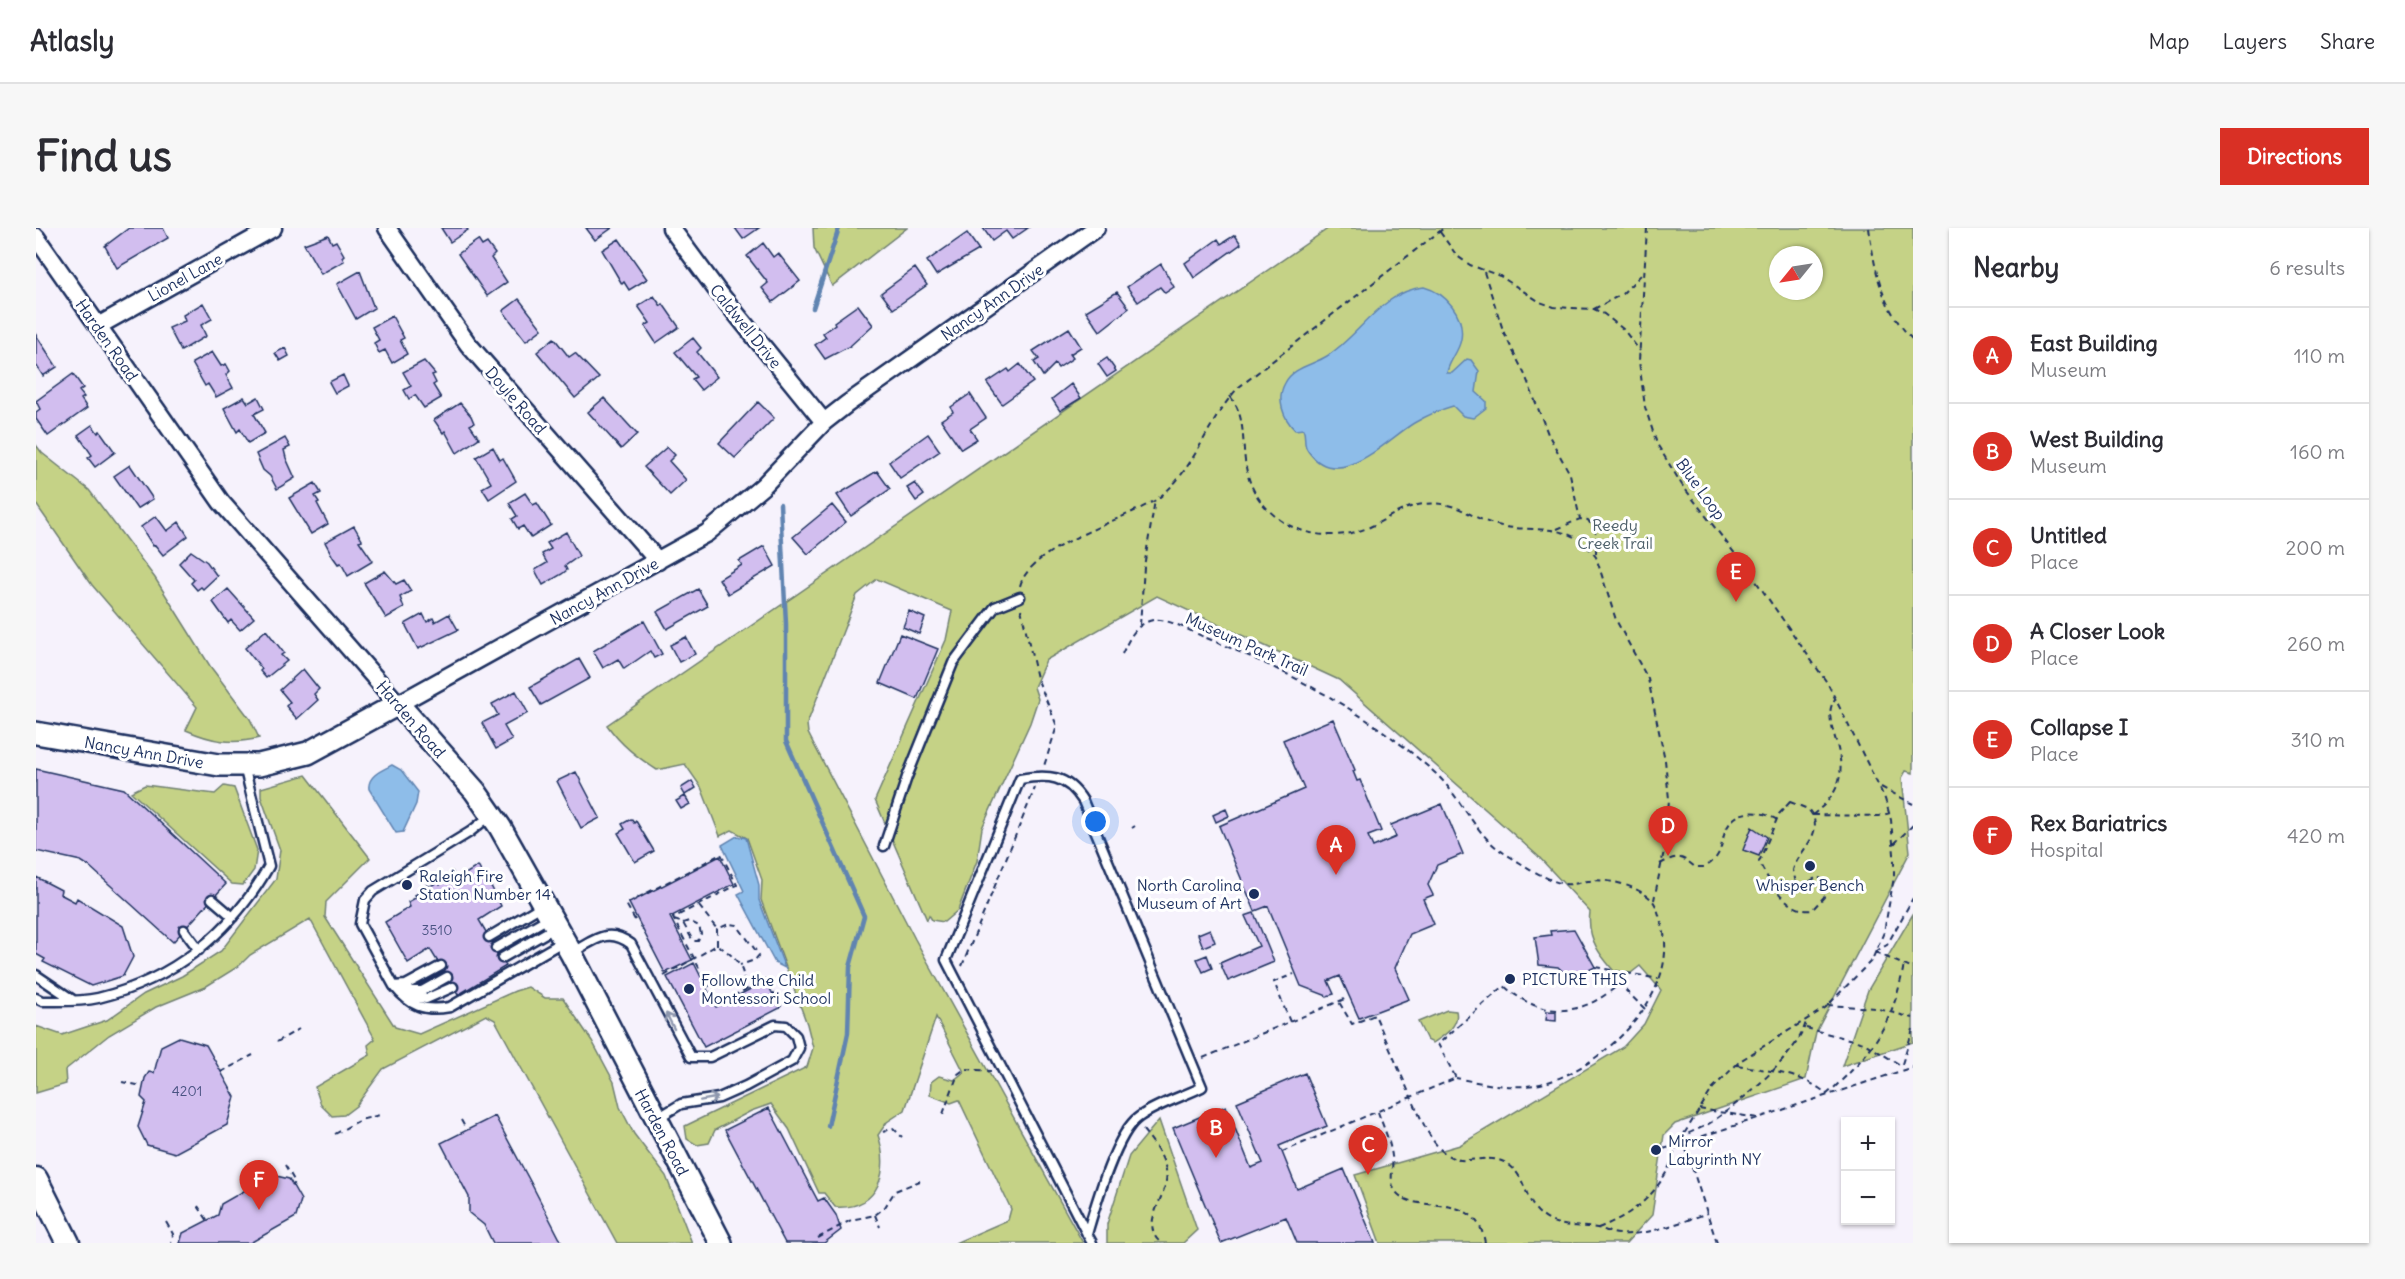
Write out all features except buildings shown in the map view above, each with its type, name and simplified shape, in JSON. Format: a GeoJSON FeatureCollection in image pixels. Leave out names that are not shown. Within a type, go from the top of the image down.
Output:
{"type":"FeatureCollection","features":[{"type":"Feature","properties":{"kind":"main road"},"geometry":{"type":"LineString","coordinates":[[36,1179],[68,1243]]}},
{"type":"Feature","properties":{"kind":"street","name":"Lionel Lane"},"geometry":{"type":"LineString","coordinates":[[98,326],[273,228]]}},
{"type":"Feature","properties":{"kind":"street","name":"Doyle Road"},"geometry":{"type":"LineString","coordinates":[[387,228],[468,344],[658,561]]}},
{"type":"Feature","properties":{"kind":"street","name":"Caldwell Drive"},"geometry":{"type":"LineString","coordinates":[[671,228],[716,289],[824,422]]}},
{"type":"Feature","properties":{"kind":"street","name":"Nancy Ann Drive"},"geometry":{"type":"LineString","coordinates":[[36,733],[219,765],[244,766],[274,763],[308,753],[707,533],[764,486],[824,422],[1096,228]]}},
{"type":"Feature","properties":{"kind":"street","name":"Harden Road"},"geometry":{"type":"LineString","coordinates":[[36,237],[221,502],[475,791],[492,815],[557,928],[721,1243]]}},
{"type":"Feature","properties":{"kind":"lane"},"geometry":{"type":"LineString","coordinates":[[884,846],[907,777],[953,663],[995,607],[1020,597]]}},
{"type":"Feature","properties":{"kind":"lane"},"geometry":{"type":"LineString","coordinates":[[36,998],[42,1001],[73,1001],[97,998],[142,984],[182,963],[213,939],[253,895],[269,866],[244,766]]}},
{"type":"Feature","properties":{"kind":"lane"},"geometry":{"type":"LineString","coordinates":[[1087,1234],[1096,1202],[1125,1132],[1138,1117],[1202,1087],[1083,801],[1067,782],[1050,776],[1020,779],[945,960],[1001,1066],[1087,1234],[1092,1243]]}},
{"type":"Feature","properties":{"kind":"lane"},"geometry":{"type":"LineString","coordinates":[[492,815],[470,832],[373,891],[365,900],[360,924],[394,986],[406,1001],[418,1008],[432,1011],[450,1007],[557,928]]}},
{"type":"Feature","properties":{"kind":"lane"},"geometry":{"type":"LineString","coordinates":[[212,899],[233,916]]}},
{"type":"Feature","properties":{"kind":"lane"},"geometry":{"type":"LineString","coordinates":[[489,937],[557,928],[618,935],[631,944],[691,1058],[710,1057],[775,1025],[786,1026],[796,1036],[799,1048],[797,1056],[782,1068],[719,1098],[681,1104],[656,1119]]}},
{"type":"Feature","properties":{"kind":"lane"},"geometry":{"type":"LineString","coordinates":[[496,948],[557,928]]}},
{"type":"Feature","properties":{"kind":"lane"},"geometry":{"type":"LineString","coordinates":[[502,958],[557,928]]}},
{"type":"Feature","properties":{"kind":"lane"},"geometry":{"type":"LineString","coordinates":[[183,930],[199,950]]}},
{"type":"Feature","properties":{"kind":"lane"},"geometry":{"type":"LineString","coordinates":[[394,986],[406,986],[441,966]]}},
{"type":"Feature","properties":{"kind":"lane"},"geometry":{"type":"LineString","coordinates":[[36,975],[73,1001]]}},
{"type":"Feature","properties":{"kind":"lane"},"geometry":{"type":"LineString","coordinates":[[394,986],[401,991],[422,991],[447,977]]}},
{"type":"Feature","properties":{"kind":"lane"},"geometry":{"type":"LineString","coordinates":[[394,986],[404,996],[426,999],[453,987]]}},
{"type":"Feature","properties":{"kind":"path"},"geometry":{"type":"LineString","coordinates":[[1044,766],[1058,726],[1037,678],[1020,597],[1023,578],[1039,560],[1155,500],[1184,469],[1214,418],[1230,396],[1289,346],[1443,228]]}},
{"type":"Feature","properties":{"kind":"path"},"geometry":{"type":"LineString","coordinates":[[1640,351],[1647,228]]}},
{"type":"Feature","properties":{"kind":"path"},"geometry":{"type":"LineString","coordinates":[[1869,228],[1874,262],[1885,304],[1913,340]]}},
{"type":"Feature","properties":{"kind":"path"},"geometry":{"type":"LineString","coordinates":[[1440,232],[1457,256],[1484,272],[1500,276],[1540,302],[1554,307],[1594,309],[1622,294],[1644,272]]}},
{"type":"Feature","properties":{"kind":"path"},"geometry":{"type":"LineString","coordinates":[[1484,272],[1504,333],[1525,375],[1548,434],[1570,474],[1580,519]]}},
{"type":"Feature","properties":{"kind":"path"},"geometry":{"type":"LineString","coordinates":[[1594,309],[1623,329],[1640,351]]}},
{"type":"Feature","properties":{"kind":"path","name":"Blue Loop"},"geometry":{"type":"LineString","coordinates":[[1640,351],[1645,407],[1662,454],[1682,486],[1810,655],[1836,698],[1880,786],[1890,813],[1894,845],[1894,877],[1884,932],[1875,952]]}},
{"type":"Feature","properties":{"kind":"path"},"geometry":{"type":"LineString","coordinates":[[1230,396],[1238,408],[1245,470],[1250,482],[1268,509],[1295,529],[1324,536],[1357,531],[1406,509],[1430,503],[1461,507],[1490,523],[1555,530],[1578,538],[1596,557]]}},
{"type":"Feature","properties":{"kind":"path"},"geometry":{"type":"LineString","coordinates":[[1122,654],[1140,625],[1144,567],[1155,500]]}},
{"type":"Feature","properties":{"kind":"path"},"geometry":{"type":"LineString","coordinates":[[1282,1152],[1455,1078],[1504,1086],[1548,1082],[1594,1058],[1622,1036],[1645,1009],[1659,979],[1666,938],[1654,901],[1666,841],[1669,799],[1665,760],[1652,694],[1648,679],[1616,620],[1596,557],[1597,543],[1594,527],[1588,520],[1580,519],[1555,530]]}},
{"type":"Feature","properties":{"kind":"path","name":"Museum Park Trail"},"geometry":{"type":"LineString","coordinates":[[1140,625],[1155,620],[1173,624],[1268,663],[1355,711],[1404,746],[1437,774],[1494,845],[1557,882],[1574,885],[1590,880],[1615,883],[1632,887],[1654,901]]}},
{"type":"Feature","properties":{"kind":"path"},"geometry":{"type":"LineString","coordinates":[[1812,815],[1830,798],[1840,780],[1838,745],[1830,713],[1836,698]]}},
{"type":"Feature","properties":{"kind":"path"},"geometry":{"type":"LineString","coordinates":[[956,981],[1036,786]]}},
{"type":"Feature","properties":{"kind":"path"},"geometry":{"type":"LineString","coordinates":[[1880,786],[1913,804]]}},
{"type":"Feature","properties":{"kind":"path"},"geometry":{"type":"LineString","coordinates":[[1790,802],[1805,807],[1812,815],[1814,834],[1793,866],[1793,878],[1801,885],[1821,877],[1826,890],[1817,907],[1805,911],[1794,908],[1783,897],[1759,862],[1782,808],[1790,802]]}},
{"type":"Feature","properties":{"kind":"path"},"geometry":{"type":"LineString","coordinates":[[1660,864],[1678,856],[1683,857],[1695,867],[1705,867],[1723,849],[1727,828],[1737,817],[1758,812],[1777,820]]}},
{"type":"Feature","properties":{"kind":"path"},"geometry":{"type":"LineString","coordinates":[[1812,815],[1879,816],[1890,813]]}},
{"type":"Feature","properties":{"kind":"path"},"geometry":{"type":"LineString","coordinates":[[1894,845],[1913,825]]}},
{"type":"Feature","properties":{"kind":"path"},"geometry":{"type":"LineString","coordinates":[[634,920],[626,904],[721,854],[737,885],[673,918],[674,920]]}},
{"type":"Feature","properties":{"kind":"path"},"geometry":{"type":"LineString","coordinates":[[426,884],[428,887],[450,874],[451,877],[453,873]]}},
{"type":"Feature","properties":{"kind":"path"},"geometry":{"type":"LineString","coordinates":[[1598,1228],[1633,1212],[1647,1200],[1660,1184],[1678,1144],[1713,1088],[1736,1065],[1827,1005],[1872,960],[1875,952],[1887,945],[1913,898]]}},
{"type":"Feature","properties":{"kind":"path"},"geometry":{"type":"LineString","coordinates":[[698,905],[708,922],[717,929]]}},
{"type":"Feature","properties":{"kind":"path"},"geometry":{"type":"LineString","coordinates":[[674,920],[683,923],[689,921],[699,926],[701,934],[698,941],[693,941],[683,923]]}},
{"type":"Feature","properties":{"kind":"path"},"geometry":{"type":"LineString","coordinates":[[674,920],[718,1004],[766,979],[782,1008],[779,1009]]}},
{"type":"Feature","properties":{"kind":"path"},"geometry":{"type":"LineString","coordinates":[[717,929],[729,924],[737,925],[748,942],[758,951],[758,957],[740,965]]}},
{"type":"Feature","properties":{"kind":"path"},"geometry":{"type":"LineString","coordinates":[[717,929],[717,945],[740,965],[745,982],[743,991]]}},
{"type":"Feature","properties":{"kind":"path"},"geometry":{"type":"LineString","coordinates":[[664,976],[695,960],[717,945]]}},
{"type":"Feature","properties":{"kind":"path"},"geometry":{"type":"LineString","coordinates":[[1875,952],[1913,969]]}},
{"type":"Feature","properties":{"kind":"path"},"geometry":{"type":"LineString","coordinates":[[1827,1094],[1874,1047],[1893,1012],[1904,964]]}},
{"type":"Feature","properties":{"kind":"path"},"geometry":{"type":"LineString","coordinates":[[1594,967],[1659,979]]}},
{"type":"Feature","properties":{"kind":"path"},"geometry":{"type":"LineString","coordinates":[[1290,1022],[1274,982],[1294,974]]}},
{"type":"Feature","properties":{"kind":"path"},"geometry":{"type":"LineString","coordinates":[[1455,1078],[1438,1044],[1504,986],[1516,996],[1538,1007],[1564,1011],[1592,1004],[1619,984],[1645,1009]]}},
{"type":"Feature","properties":{"kind":"path"},"geometry":{"type":"LineString","coordinates":[[1202,1058],[1347,998]]}},
{"type":"Feature","properties":{"kind":"path"},"geometry":{"type":"LineString","coordinates":[[1339,1002],[1352,1024],[1374,1015],[1411,1097],[1436,1144],[1446,1154],[1460,1160],[1483,1158],[1503,1161],[1519,1176],[1530,1202],[1544,1218],[1565,1226],[1598,1228],[1621,1235],[1646,1231],[1708,1214]]}},
{"type":"Feature","properties":{"kind":"path"},"geometry":{"type":"LineString","coordinates":[[1827,1005],[1893,1012],[1913,1018]]}},
{"type":"Feature","properties":{"kind":"path"},"geometry":{"type":"LineString","coordinates":[[1682,1137],[1695,1132],[1723,1113],[1772,1071],[1805,1028],[1806,1021]]}},
{"type":"Feature","properties":{"kind":"path"},"geometry":{"type":"LineString","coordinates":[[1805,1028],[1874,1047],[1902,1066]]}},
{"type":"Feature","properties":{"kind":"path"},"geometry":{"type":"LineString","coordinates":[[277,1042],[299,1029]]}},
{"type":"Feature","properties":{"kind":"path"},"geometry":{"type":"LineString","coordinates":[[1902,1070],[1913,1029]]}},
{"type":"Feature","properties":{"kind":"path"},"geometry":{"type":"LineString","coordinates":[[221,1072],[253,1055]]}},
{"type":"Feature","properties":{"kind":"path"},"geometry":{"type":"LineString","coordinates":[[1736,1065],[1772,1071],[1807,1081],[1827,1094]]}},
{"type":"Feature","properties":{"kind":"path"},"geometry":{"type":"LineString","coordinates":[[943,1114],[958,1074],[965,1070],[989,1072],[1001,1066]]}},
{"type":"Feature","properties":{"kind":"path"},"geometry":{"type":"LineString","coordinates":[[1663,1149],[1913,1066]]}},
{"type":"Feature","properties":{"kind":"path"},"geometry":{"type":"LineString","coordinates":[[122,1082],[142,1086]]}},
{"type":"Feature","properties":{"kind":"path"},"geometry":{"type":"LineString","coordinates":[[1699,1109],[1759,1118]]}},
{"type":"Feature","properties":{"kind":"path"},"geometry":{"type":"LineString","coordinates":[[1378,1112],[1392,1155],[1391,1181],[1394,1190],[1407,1200],[1453,1206],[1468,1215],[1482,1230],[1485,1243]]}},
{"type":"Feature","properties":{"kind":"path"},"geometry":{"type":"LineString","coordinates":[[335,1134],[360,1120],[381,1115]]}},
{"type":"Feature","properties":{"kind":"path"},"geometry":{"type":"LineString","coordinates":[[461,1120],[466,1129]]}},
{"type":"Feature","properties":{"kind":"path"},"geometry":{"type":"LineString","coordinates":[[883,1132],[893,1128],[902,1137]]}},
{"type":"Feature","properties":{"kind":"path"},"geometry":{"type":"LineString","coordinates":[[1143,1130],[1158,1151],[1166,1171],[1166,1183],[1152,1229],[1155,1238],[1161,1243]]}},
{"type":"Feature","properties":{"kind":"path"},"geometry":{"type":"LineString","coordinates":[[1682,1137],[1717,1243]]}},
{"type":"Feature","properties":{"kind":"path"},"geometry":{"type":"LineString","coordinates":[[285,1165],[295,1182],[293,1186]]}},
{"type":"Feature","properties":{"kind":"path"},"geometry":{"type":"LineString","coordinates":[[818,1238],[851,1220],[875,1215],[885,1207],[895,1191],[920,1181]]}},
{"type":"Feature","properties":{"kind":"path"},"geometry":{"type":"LineString","coordinates":[[198,1206],[208,1221]]}},
{"type":"Feature","properties":{"kind":"path"},"geometry":{"type":"LineString","coordinates":[[875,1215],[880,1227]]}},
{"type":"Feature","properties":{"kind":"path"},"geometry":{"type":"LineString","coordinates":[[166,1222],[173,1234],[172,1243]]}},
{"type":"Feature","properties":{"kind":"green space"},"geometry":{"type":"Polygon","coordinates":[[[813,228],[907,228],[832,286],[814,248],[813,228]]]}},
{"type":"Feature","properties":{"kind":"green space","name":"Reedy Creek Trail"},"geometry":{"type":"Polygon","coordinates":[[[1329,228],[1913,228],[1913,773],[1906,771],[1902,778],[1910,852],[1816,1032],[1806,1079],[1675,1124],[1664,1135],[1652,1215],[1626,1243],[1380,1243],[1355,1175],[1460,1145],[1623,1047],[1644,1024],[1661,990],[1640,966],[1622,980],[1602,957],[1593,941],[1589,922],[1590,912],[1538,856],[1339,680],[1157,596],[1046,660],[1034,687],[1038,699],[1030,723],[982,828],[977,861],[958,910],[944,922],[932,920],[929,915],[927,920],[875,800],[946,640],[952,611],[877,579],[857,595],[807,724],[808,733],[915,939],[1083,1243],[955,1243],[1008,1220],[1011,1209],[959,1100],[951,1103],[930,1095],[931,1082],[939,1076],[954,1080],[964,1072],[936,1017],[905,1110],[887,1122],[878,1135],[883,1161],[882,1174],[872,1195],[862,1202],[835,1207],[824,1193],[819,1193],[789,1129],[771,1104],[751,1111],[715,1130],[709,1143],[697,1145],[687,1139],[685,1126],[807,1067],[813,1048],[807,1024],[761,900],[762,880],[747,838],[732,830],[720,836],[701,787],[685,764],[657,770],[618,739],[607,725],[1329,228]]]}},
{"type":"Feature","properties":{"kind":"green space"},"geometry":{"type":"Polygon","coordinates":[[[36,445],[42,453],[89,490],[155,578],[210,666],[250,719],[259,738],[222,741],[186,730],[197,707],[92,585],[36,504],[36,445]]]}},
{"type":"Feature","properties":{"kind":"green space"},"geometry":{"type":"Polygon","coordinates":[[[306,775],[370,858],[326,902],[325,917],[395,1027],[419,1034],[528,987],[545,998],[563,998],[592,1041],[614,1082],[620,1107],[634,1134],[666,1176],[692,1243],[617,1243],[495,1020],[486,1015],[383,1069],[356,1106],[344,1115],[332,1116],[321,1105],[315,1087],[370,1055],[368,1045],[375,1039],[310,919],[250,955],[239,966],[205,987],[156,1007],[109,1035],[65,1070],[66,1084],[36,1093],[36,1026],[62,1035],[107,1020],[144,994],[182,976],[221,951],[276,879],[280,850],[261,797],[261,788],[306,775]]]}},
{"type":"Feature","properties":{"kind":"green space"},"geometry":{"type":"Polygon","coordinates":[[[145,785],[215,794],[224,786],[234,788],[257,850],[254,870],[243,885],[232,884],[131,792],[145,785]]]}},
{"type":"Feature","properties":{"kind":"green space"},"geometry":{"type":"Polygon","coordinates":[[[1913,914],[1913,1042],[1842,1066],[1868,990],[1913,914]]]}},
{"type":"Feature","properties":{"kind":"green space"},"geometry":{"type":"Polygon","coordinates":[[[1447,1010],[1456,1011],[1456,1021],[1453,1026],[1433,1043],[1427,1040],[1418,1022],[1447,1010]]]}},
{"type":"Feature","properties":{"kind":"green space"},"geometry":{"type":"Polygon","coordinates":[[[1159,1120],[1197,1230],[1183,1243],[1107,1243],[1107,1224],[1129,1156],[1159,1120]]]}},
{"type":"Feature","properties":{"kind":"water"},"geometry":{"type":"Polygon","coordinates":[[[1424,287],[1440,294],[1452,306],[1460,322],[1460,344],[1447,373],[1452,373],[1467,359],[1471,360],[1479,371],[1476,392],[1486,401],[1486,408],[1473,418],[1463,416],[1453,406],[1414,423],[1362,460],[1347,466],[1333,467],[1320,463],[1306,448],[1303,429],[1295,430],[1284,414],[1281,395],[1285,383],[1293,373],[1322,359],[1339,347],[1384,305],[1409,290],[1424,287]]]}},
{"type":"Feature","properties":{"kind":"water"},"geometry":{"type":"Polygon","coordinates":[[[392,765],[401,770],[418,792],[416,804],[403,832],[396,833],[369,789],[370,780],[380,771],[392,765]]]}},
{"type":"Feature","properties":{"kind":"water"},"geometry":{"type":"Polygon","coordinates":[[[737,836],[746,838],[759,885],[759,900],[785,968],[775,963],[738,894],[744,891],[722,845],[737,836]]]}},
{"type":"Feature","properties":{"kind":"waterway"},"geometry":{"type":"LineString","coordinates":[[813,308],[839,228]]}},
{"type":"Feature","properties":{"kind":"waterway"},"geometry":{"type":"LineString","coordinates":[[780,504],[786,624],[786,741],[864,916],[850,967],[848,1033],[828,1126]]}},
{"type":"Feature","properties":{"kind":"place","name":"Collapse I"},"geometry":{"type":"Point","coordinates":[1736,602]}},
{"type":"Feature","properties":{"kind":"place","name":"A Closer Look"},"geometry":{"type":"Point","coordinates":[1668,856]}},
{"type":"Feature","properties":{"kind":"place","name":"Whisper Bench"},"geometry":{"type":"Point","coordinates":[1810,866]}},
{"type":"Feature","properties":{"kind":"place","name":"East Building"},"geometry":{"type":"Point","coordinates":[1336,875]}},
{"type":"Feature","properties":{"kind":"place","name":"Raleigh Fire Station Number 14"},"geometry":{"type":"Point","coordinates":[407,885]}},
{"type":"Feature","properties":{"kind":"place","name":"North Carolina Museum of Art"},"geometry":{"type":"Point","coordinates":[1254,894]}},
{"type":"Feature","properties":{"kind":"place","name":"PICTURE THIS"},"geometry":{"type":"Point","coordinates":[1510,979]}},
{"type":"Feature","properties":{"kind":"place","name":"Follow the Child Montessori School"},"geometry":{"type":"Point","coordinates":[689,989]}},
{"type":"Feature","properties":{"kind":"place","name":"Mirror Labyrinth NY"},"geometry":{"type":"Point","coordinates":[1656,1150]}},
{"type":"Feature","properties":{"kind":"place","name":"West Building"},"geometry":{"type":"Point","coordinates":[1216,1158]}},
{"type":"Feature","properties":{"kind":"place","name":"Untitled"},"geometry":{"type":"Point","coordinates":[1368,1175]}},
{"type":"Feature","properties":{"kind":"place","name":"Rex Bariatrics"},"geometry":{"type":"Point","coordinates":[259,1210]}}]}
